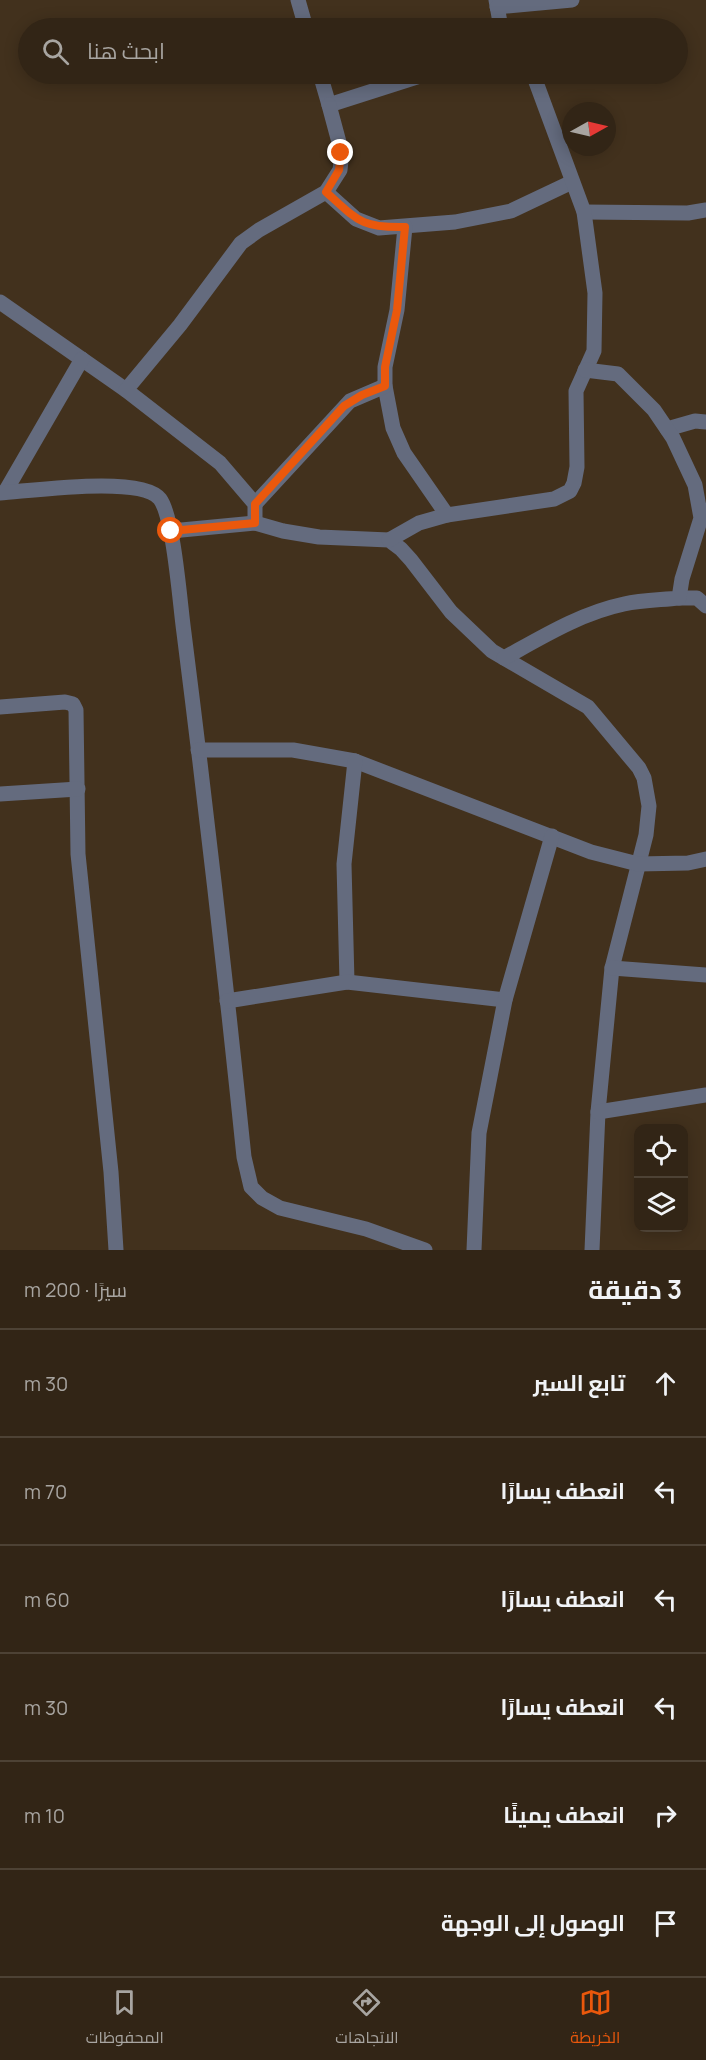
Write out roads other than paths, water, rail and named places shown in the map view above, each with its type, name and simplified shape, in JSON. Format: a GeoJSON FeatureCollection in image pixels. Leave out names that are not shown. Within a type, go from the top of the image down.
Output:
{"type":"FeatureCollection","features":[{"type":"Feature","properties":{"kind":"street"},"geometry":{"type":"LineString","coordinates":[[298,0],[303,18]]}},
{"type":"Feature","properties":{"kind":"street"},"geometry":{"type":"LineString","coordinates":[[499,18],[497,3],[572,0]]}},
{"type":"Feature","properties":{"kind":"street"},"geometry":{"type":"LineString","coordinates":[[126,390],[205,294],[241,243],[326,192],[339,170],[341,161],[340,146],[323,84]]}},
{"type":"Feature","properties":{"kind":"street"},"geometry":{"type":"LineString","coordinates":[[329,105],[395,84]]}},
{"type":"Feature","properties":{"kind":"street"},"geometry":{"type":"LineString","coordinates":[[171,531],[255,523],[319,537],[389,540],[419,523],[447,515],[554,499],[570,491],[577,467],[576,391],[594,351],[596,301],[584,212],[537,84]]}},
{"type":"Feature","properties":{"kind":"street"},"geometry":{"type":"LineString","coordinates":[[326,192],[356,219],[365,223],[379,228],[405,227],[455,222],[511,211],[572,182]]}},
{"type":"Feature","properties":{"kind":"street"},"geometry":{"type":"LineString","coordinates":[[584,212],[688,213],[706,210]]}},
{"type":"Feature","properties":{"kind":"street"},"geometry":{"type":"LineString","coordinates":[[405,227],[397,310],[385,367],[385,386],[393,428],[404,453],[447,515]]}},
{"type":"Feature","properties":{"kind":"street"},"geometry":{"type":"LineString","coordinates":[[1,305],[126,390],[220,464],[255,504],[255,523]]}},
{"type":"Feature","properties":{"kind":"street"},"geometry":{"type":"LineString","coordinates":[[3,492],[82,359]]}},
{"type":"Feature","properties":{"kind":"street"},"geometry":{"type":"LineString","coordinates":[[585,370],[618,374],[654,410],[674,438],[695,485],[701,518],[682,579],[680,598]]}},
{"type":"Feature","properties":{"kind":"street"},"geometry":{"type":"LineString","coordinates":[[255,504],[350,401],[385,386]]}},
{"type":"Feature","properties":{"kind":"street"},"geometry":{"type":"LineString","coordinates":[[667,429],[695,421],[706,422]]}},
{"type":"Feature","properties":{"kind":"street"},"geometry":{"type":"LineString","coordinates":[[3,492],[114,485],[147,489],[159,498],[171,531],[244,1157],[251,1187],[262,1198],[280,1208],[366,1228],[424,1250]]}},
{"type":"Feature","properties":{"kind":"street"},"geometry":{"type":"LineString","coordinates":[[389,540],[406,554],[451,612],[492,651],[588,707],[629,753],[646,785],[649,806],[646,835],[612,968],[598,1112],[592,1250]]}},
{"type":"Feature","properties":{"kind":"street"},"geometry":{"type":"LineString","coordinates":[[504,658],[587,615],[624,604],[697,598],[706,606]]}},
{"type":"Feature","properties":{"kind":"street"},"geometry":{"type":"LineString","coordinates":[[0,707],[65,702],[72,704],[77,715],[78,854],[101,1065],[116,1250]]}},
{"type":"Feature","properties":{"kind":"street"},"geometry":{"type":"LineString","coordinates":[[198,750],[293,750],[355,761],[591,852],[638,864],[688,863],[706,859]]}},
{"type":"Feature","properties":{"kind":"street"},"geometry":{"type":"LineString","coordinates":[[347,982],[344,864],[355,761]]}},
{"type":"Feature","properties":{"kind":"street"},"geometry":{"type":"LineString","coordinates":[[0,794],[78,789]]}},
{"type":"Feature","properties":{"kind":"street"},"geometry":{"type":"LineString","coordinates":[[474,1250],[479,1133],[505,1000],[552,836]]}},
{"type":"Feature","properties":{"kind":"street"},"geometry":{"type":"LineString","coordinates":[[612,968],[706,975]]}},
{"type":"Feature","properties":{"kind":"street"},"geometry":{"type":"LineString","coordinates":[[227,1001],[347,982],[505,1000]]}},
{"type":"Feature","properties":{"kind":"street"},"geometry":{"type":"LineString","coordinates":[[598,1112],[706,1095]]}}]}
